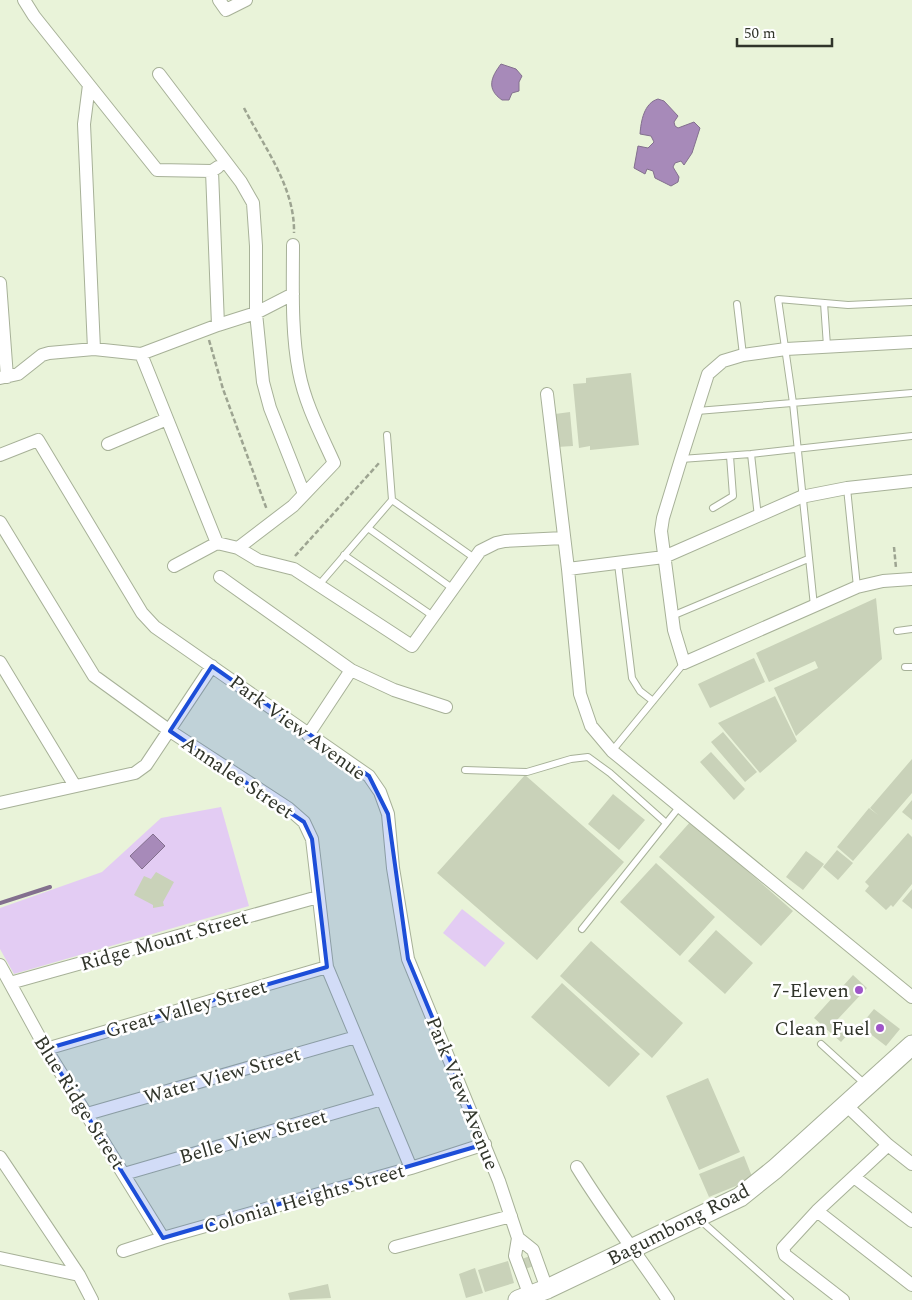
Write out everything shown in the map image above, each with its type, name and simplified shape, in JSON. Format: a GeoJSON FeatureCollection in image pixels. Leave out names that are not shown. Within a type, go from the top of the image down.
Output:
{"type":"FeatureCollection","features":[{"type":"Feature","properties":{"kind":"main road","name":"Bagumbong Road"},"geometry":{"type":"LineString","coordinates":[[524,1298],[547,1289],[740,1196],[775,1170],[912,1045]]}},
{"type":"Feature","properties":{"kind":"street"},"geometry":{"type":"LineString","coordinates":[[24,0],[34,16],[157,170],[212,171],[224,163]]}},
{"type":"Feature","properties":{"kind":"street"},"geometry":{"type":"LineString","coordinates":[[219,0],[226,10],[246,0]]}},
{"type":"Feature","properties":{"kind":"street"},"geometry":{"type":"LineString","coordinates":[[158,74],[248,192],[255,212],[256,313],[266,395],[304,494]]}},
{"type":"Feature","properties":{"kind":"street"},"geometry":{"type":"LineString","coordinates":[[89,85],[84,124],[94,349]]}},
{"type":"Feature","properties":{"kind":"street"},"geometry":{"type":"LineString","coordinates":[[212,171],[212,327]]}},
{"type":"Feature","properties":{"kind":"street"},"geometry":{"type":"LineString","coordinates":[[238,548],[272,524],[334,463],[307,399],[299,373],[293,294],[293,245]]}},
{"type":"Feature","properties":{"kind":"street"},"geometry":{"type":"LineString","coordinates":[[0,283],[3,377],[26,369],[42,355],[94,349],[141,354],[212,327],[256,313],[293,294]]}},
{"type":"Feature","properties":{"kind":"street"},"geometry":{"type":"LineString","coordinates":[[912,342],[786,349],[743,355],[723,361],[708,374],[663,518],[661,531],[676,642],[684,663],[857,587],[870,583],[912,579]]}},
{"type":"Feature","properties":{"kind":"street"},"geometry":{"type":"LineString","coordinates":[[141,354],[217,543]]}},
{"type":"Feature","properties":{"kind":"street"},"geometry":{"type":"LineString","coordinates":[[547,394],[568,569],[580,694],[591,726],[612,751],[912,997]]}},
{"type":"Feature","properties":{"kind":"street"},"geometry":{"type":"LineString","coordinates":[[108,444],[167,420]]}},
{"type":"Feature","properties":{"kind":"street","name":"Park View Avenue"},"geometry":{"type":"LineString","coordinates":[[0,455],[38,440],[142,613],[155,627],[369,776],[380,792],[388,814],[393,868],[408,959],[485,1144],[511,1216],[518,1238],[515,1256],[524,1298]]}},
{"type":"Feature","properties":{"kind":"street"},"geometry":{"type":"LineString","coordinates":[[568,569],[664,557],[801,497],[847,488],[912,481]]}},
{"type":"Feature","properties":{"kind":"street","name":"Annalee Street"},"geometry":{"type":"LineString","coordinates":[[0,522],[94,676],[170,731],[288,808],[304,822],[312,840],[327,968],[411,1168]]}},
{"type":"Feature","properties":{"kind":"street"},"geometry":{"type":"LineString","coordinates":[[174,566],[217,543],[238,548],[258,560],[294,569],[412,646],[480,550],[496,543],[564,538]]}},
{"type":"Feature","properties":{"kind":"street"},"geometry":{"type":"LineString","coordinates":[[220,577],[352,670],[394,690],[446,708]]}},
{"type":"Feature","properties":{"kind":"street"},"geometry":{"type":"LineString","coordinates":[[0,662],[75,786]]}},
{"type":"Feature","properties":{"kind":"street"},"geometry":{"type":"LineString","coordinates":[[0,803],[135,773],[146,765],[212,666]]}},
{"type":"Feature","properties":{"kind":"street"},"geometry":{"type":"LineString","coordinates":[[308,735],[352,670]]}},
{"type":"Feature","properties":{"kind":"street","name":"Ridge Mount Street"},"geometry":{"type":"LineString","coordinates":[[10,983],[318,897]]}},
{"type":"Feature","properties":{"kind":"street","name":"Blue Ridge Street"},"geometry":{"type":"LineString","coordinates":[[0,965],[46,1049],[163,1238]]}},
{"type":"Feature","properties":{"kind":"street","name":"Great Valley Street"},"geometry":{"type":"LineString","coordinates":[[46,1049],[327,968]]}},
{"type":"Feature","properties":{"kind":"street","name":"Water View Street"},"geometry":{"type":"LineString","coordinates":[[87,1114],[356,1037]]}},
{"type":"Feature","properties":{"kind":"street","name":"Belle View Street"},"geometry":{"type":"LineString","coordinates":[[124,1174],[382,1099]]}},
{"type":"Feature","properties":{"kind":"street"},"geometry":{"type":"LineString","coordinates":[[846,1105],[888,1145],[912,1164]]}},
{"type":"Feature","properties":{"kind":"street","name":"Colonial Heights Street"},"geometry":{"type":"LineString","coordinates":[[123,1251],[411,1168],[485,1144]]}},
{"type":"Feature","properties":{"kind":"street"},"geometry":{"type":"LineString","coordinates":[[843,1300],[783,1252],[783,1248],[817,1212],[888,1145]]}},
{"type":"Feature","properties":{"kind":"street"},"geometry":{"type":"LineString","coordinates":[[0,1157],[79,1275],[92,1300]]}},
{"type":"Feature","properties":{"kind":"street"},"geometry":{"type":"LineString","coordinates":[[577,1167],[604,1211],[632,1247],[668,1300]]}},
{"type":"Feature","properties":{"kind":"street"},"geometry":{"type":"LineString","coordinates":[[854,1177],[912,1221]]}},
{"type":"Feature","properties":{"kind":"street"},"geometry":{"type":"LineString","coordinates":[[817,1212],[912,1285]]}},
{"type":"Feature","properties":{"kind":"street"},"geometry":{"type":"LineString","coordinates":[[395,1247],[511,1216]]}},
{"type":"Feature","properties":{"kind":"street","name":"Park View Avenue"},"geometry":{"type":"LineString","coordinates":[[518,1238],[533,1250],[547,1289]]}},
{"type":"Feature","properties":{"kind":"street"},"geometry":{"type":"LineString","coordinates":[[0,1258],[79,1275]]}},
{"type":"Feature","properties":{"kind":"lane"},"geometry":{"type":"LineString","coordinates":[[814,606],[801,497],[793,403],[778,299],[848,305],[912,302]]}},
{"type":"Feature","properties":{"kind":"lane"},"geometry":{"type":"LineString","coordinates":[[824,303],[827,346]]}},
{"type":"Feature","properties":{"kind":"lane"},"geometry":{"type":"LineString","coordinates":[[737,304],[743,355]]}},
{"type":"Feature","properties":{"kind":"lane"},"geometry":{"type":"LineString","coordinates":[[697,411],[912,393]]}},
{"type":"Feature","properties":{"kind":"lane"},"geometry":{"type":"LineString","coordinates":[[318,586],[392,500],[387,435]]}},
{"type":"Feature","properties":{"kind":"lane"},"geometry":{"type":"LineString","coordinates":[[681,459],[798,450],[912,436]]}},
{"type":"Feature","properties":{"kind":"lane"},"geometry":{"type":"LineString","coordinates":[[751,454],[758,516]]}},
{"type":"Feature","properties":{"kind":"lane"},"geometry":{"type":"LineString","coordinates":[[713,508],[733,496],[730,456]]}},
{"type":"Feature","properties":{"kind":"lane"},"geometry":{"type":"LineString","coordinates":[[847,488],[857,587]]}},
{"type":"Feature","properties":{"kind":"lane"},"geometry":{"type":"LineString","coordinates":[[392,500],[474,557]]}},
{"type":"Feature","properties":{"kind":"lane"},"geometry":{"type":"LineString","coordinates":[[368,528],[452,588]]}},
{"type":"Feature","properties":{"kind":"lane"},"geometry":{"type":"LineString","coordinates":[[344,555],[433,616]]}},
{"type":"Feature","properties":{"kind":"lane"},"geometry":{"type":"LineString","coordinates":[[672,616],[808,559]]}},
{"type":"Feature","properties":{"kind":"lane"},"geometry":{"type":"LineString","coordinates":[[618,564],[632,678],[640,691],[653,701]]}},
{"type":"Feature","properties":{"kind":"lane"},"geometry":{"type":"LineString","coordinates":[[897,632],[912,629]]}},
{"type":"Feature","properties":{"kind":"lane"},"geometry":{"type":"LineString","coordinates":[[612,751],[684,663]]}},
{"type":"Feature","properties":{"kind":"lane"},"geometry":{"type":"LineString","coordinates":[[904,667],[912,666]]}},
{"type":"Feature","properties":{"kind":"lane"},"geometry":{"type":"LineString","coordinates":[[464,770],[527,772],[571,759],[588,757],[610,773],[666,823]]}},
{"type":"Feature","properties":{"kind":"lane"},"geometry":{"type":"LineString","coordinates":[[582,929],[680,806]]}},
{"type":"Feature","properties":{"kind":"lane"},"geometry":{"type":"LineString","coordinates":[[821,1044],[867,1086]]}},
{"type":"Feature","properties":{"kind":"lane"},"geometry":{"type":"LineString","coordinates":[[696,1216],[790,1300]]}},
{"type":"Feature","properties":{"kind":"path"},"geometry":{"type":"LineString","coordinates":[[244,108],[279,172],[294,228],[293,245]]}},
{"type":"Feature","properties":{"kind":"path"},"geometry":{"type":"LineString","coordinates":[[212,327],[223,389],[272,524]]}},
{"type":"Feature","properties":{"kind":"path"},"geometry":{"type":"LineString","coordinates":[[285,567],[388,454]]}},
{"type":"Feature","properties":{"kind":"path"},"geometry":{"type":"LineString","coordinates":[[894,547],[897,580]]}},
{"type":"Feature","properties":{"kind":"highlighted area"},"geometry":{"type":"Polygon","coordinates":[[[212,666],[369,776],[388,814],[408,959],[485,1144],[163,1238],[46,1049],[327,967],[312,839],[304,822],[170,731],[212,666]]]}},
{"type":"Feature","properties":{"kind":"shaded area"},"geometry":{"type":"Polygon","coordinates":[[[501,64],[516,69],[522,76],[519,82],[519,91],[512,93],[509,100],[502,100],[497,96],[492,87],[493,78],[501,64]]]}},
{"type":"Feature","properties":{"kind":"shaded area"},"geometry":{"type":"Polygon","coordinates":[[[658,99],[664,101],[678,116],[674,122],[675,126],[678,128],[694,122],[700,128],[692,153],[684,165],[681,161],[675,163],[673,167],[679,177],[678,182],[671,186],[655,178],[653,171],[647,169],[645,174],[634,168],[638,146],[648,148],[654,142],[651,136],[640,134],[642,118],[646,108],[658,99]]]}},
{"type":"Feature","properties":{"kind":"shaded area"},"geometry":{"type":"Polygon","coordinates":[[[221,807],[249,906],[14,974],[0,949],[0,908],[102,872],[161,818],[221,807]]]}},
{"type":"Feature","properties":{"kind":"shaded area"},"geometry":{"type":"Polygon","coordinates":[[[153,834],[165,846],[142,869],[130,856],[153,834]]]}},
{"type":"Feature","properties":{"kind":"shaded area"},"geometry":{"type":"Polygon","coordinates":[[[462,909],[505,943],[485,967],[443,933],[462,909]]]}},
{"type":"Feature","properties":{"kind":"building"},"geometry":{"type":"Polygon","coordinates":[[[631,373],[639,445],[590,450],[590,446],[579,448],[573,384],[586,383],[586,378],[631,373]]]}},
{"type":"Feature","properties":{"kind":"building"},"geometry":{"type":"Polygon","coordinates":[[[570,412],[573,446],[557,447],[555,414],[570,412]]]}},
{"type":"Feature","properties":{"kind":"building"},"geometry":{"type":"Polygon","coordinates":[[[876,598],[882,659],[796,736],[774,688],[818,668],[815,661],[769,682],[756,653],[876,598]]]}},
{"type":"Feature","properties":{"kind":"building"},"geometry":{"type":"Polygon","coordinates":[[[754,658],[765,682],[710,708],[698,684],[754,658]]]}},
{"type":"Feature","properties":{"kind":"building"},"geometry":{"type":"Polygon","coordinates":[[[775,696],[797,741],[760,773],[718,723],[775,696]]]}},
{"type":"Feature","properties":{"kind":"building"},"geometry":{"type":"Polygon","coordinates":[[[723,732],[757,772],[745,782],[711,742],[723,732]]]}},
{"type":"Feature","properties":{"kind":"building"},"geometry":{"type":"Polygon","coordinates":[[[711,752],[745,789],[734,800],[700,762],[711,752]]]}},
{"type":"Feature","properties":{"kind":"building"},"geometry":{"type":"Polygon","coordinates":[[[912,759],[912,793],[853,861],[837,847],[869,808],[878,815],[870,808],[912,759]]]}},
{"type":"Feature","properties":{"kind":"building"},"geometry":{"type":"Polygon","coordinates":[[[525,775],[624,862],[537,960],[437,873],[525,775]]]}},
{"type":"Feature","properties":{"kind":"building"},"geometry":{"type":"Polygon","coordinates":[[[613,794],[645,820],[619,850],[588,824],[613,794]]]}},
{"type":"Feature","properties":{"kind":"building"},"geometry":{"type":"Polygon","coordinates":[[[912,800],[912,820],[902,812],[912,800]]]}},
{"type":"Feature","properties":{"kind":"building"},"geometry":{"type":"Polygon","coordinates":[[[691,821],[793,911],[761,946],[659,857],[691,821]]]}},
{"type":"Feature","properties":{"kind":"building"},"geometry":{"type":"Polygon","coordinates":[[[908,833],[912,837],[912,884],[893,907],[891,905],[886,910],[865,891],[869,886],[865,882],[908,833]]]}},
{"type":"Feature","properties":{"kind":"building"},"geometry":{"type":"Polygon","coordinates":[[[837,850],[853,863],[838,880],[823,867],[837,850]]]}},
{"type":"Feature","properties":{"kind":"building"},"geometry":{"type":"Polygon","coordinates":[[[806,851],[824,864],[803,890],[786,877],[806,851]]]}},
{"type":"Feature","properties":{"kind":"building"},"geometry":{"type":"Polygon","coordinates":[[[656,863],[715,917],[680,956],[620,902],[656,863]]]}},
{"type":"Feature","properties":{"kind":"building"},"geometry":{"type":"Polygon","coordinates":[[[156,872],[174,882],[163,902],[164,906],[153,908],[153,905],[134,895],[144,876],[151,879],[156,872]]]}},
{"type":"Feature","properties":{"kind":"building"},"geometry":{"type":"Polygon","coordinates":[[[912,889],[912,909],[902,901],[912,889]]]}},
{"type":"Feature","properties":{"kind":"building"},"geometry":{"type":"Polygon","coordinates":[[[716,930],[753,963],[725,994],[688,961],[716,930]]]}},
{"type":"Feature","properties":{"kind":"building"},"geometry":{"type":"Polygon","coordinates":[[[591,941],[683,1023],[652,1058],[560,976],[591,941]]]}},
{"type":"Feature","properties":{"kind":"building"},"geometry":{"type":"Polygon","coordinates":[[[853,975],[867,988],[837,1020],[850,1032],[841,1042],[814,1018],[853,975]]]}},
{"type":"Feature","properties":{"kind":"building"},"geometry":{"type":"Polygon","coordinates":[[[562,983],[640,1054],[609,1087],[531,1017],[562,983]]]}},
{"type":"Feature","properties":{"kind":"building","name":"Clean Fuel"},"geometry":{"type":"Polygon","coordinates":[[[874,1009],[900,1029],[886,1046],[860,1026],[874,1009]]]}},
{"type":"Feature","properties":{"kind":"building"},"geometry":{"type":"Polygon","coordinates":[[[708,1078],[740,1152],[699,1170],[666,1096],[708,1078]]]}},
{"type":"Feature","properties":{"kind":"building"},"geometry":{"type":"Polygon","coordinates":[[[744,1156],[753,1179],[709,1197],[699,1174],[744,1156]]]}},
{"type":"Feature","properties":{"kind":"building"},"geometry":{"type":"Polygon","coordinates":[[[530,1256],[534,1266],[525,1269],[522,1259],[530,1256]]]}},
{"type":"Feature","properties":{"kind":"building"},"geometry":{"type":"Polygon","coordinates":[[[508,1261],[514,1283],[485,1292],[478,1270],[508,1261]]]}},
{"type":"Feature","properties":{"kind":"building"},"geometry":{"type":"Polygon","coordinates":[[[475,1268],[483,1293],[466,1298],[459,1274],[475,1268]]]}},
{"type":"Feature","properties":{"kind":"building"},"geometry":{"type":"Polygon","coordinates":[[[328,1284],[331,1298],[290,1300],[288,1293],[328,1284]]]}},
{"type":"Feature","properties":{"kind":"waterway"},"geometry":{"type":"LineString","coordinates":[[0,903],[50,887]]}},
{"type":"Feature","properties":{"kind":"place","name":"7-Eleven"},"geometry":{"type":"Point","coordinates":[859,990]}},
{"type":"Feature","properties":{"kind":"place","name":"Clean Fuel"},"geometry":{"type":"Point","coordinates":[880,1028]}}]}
